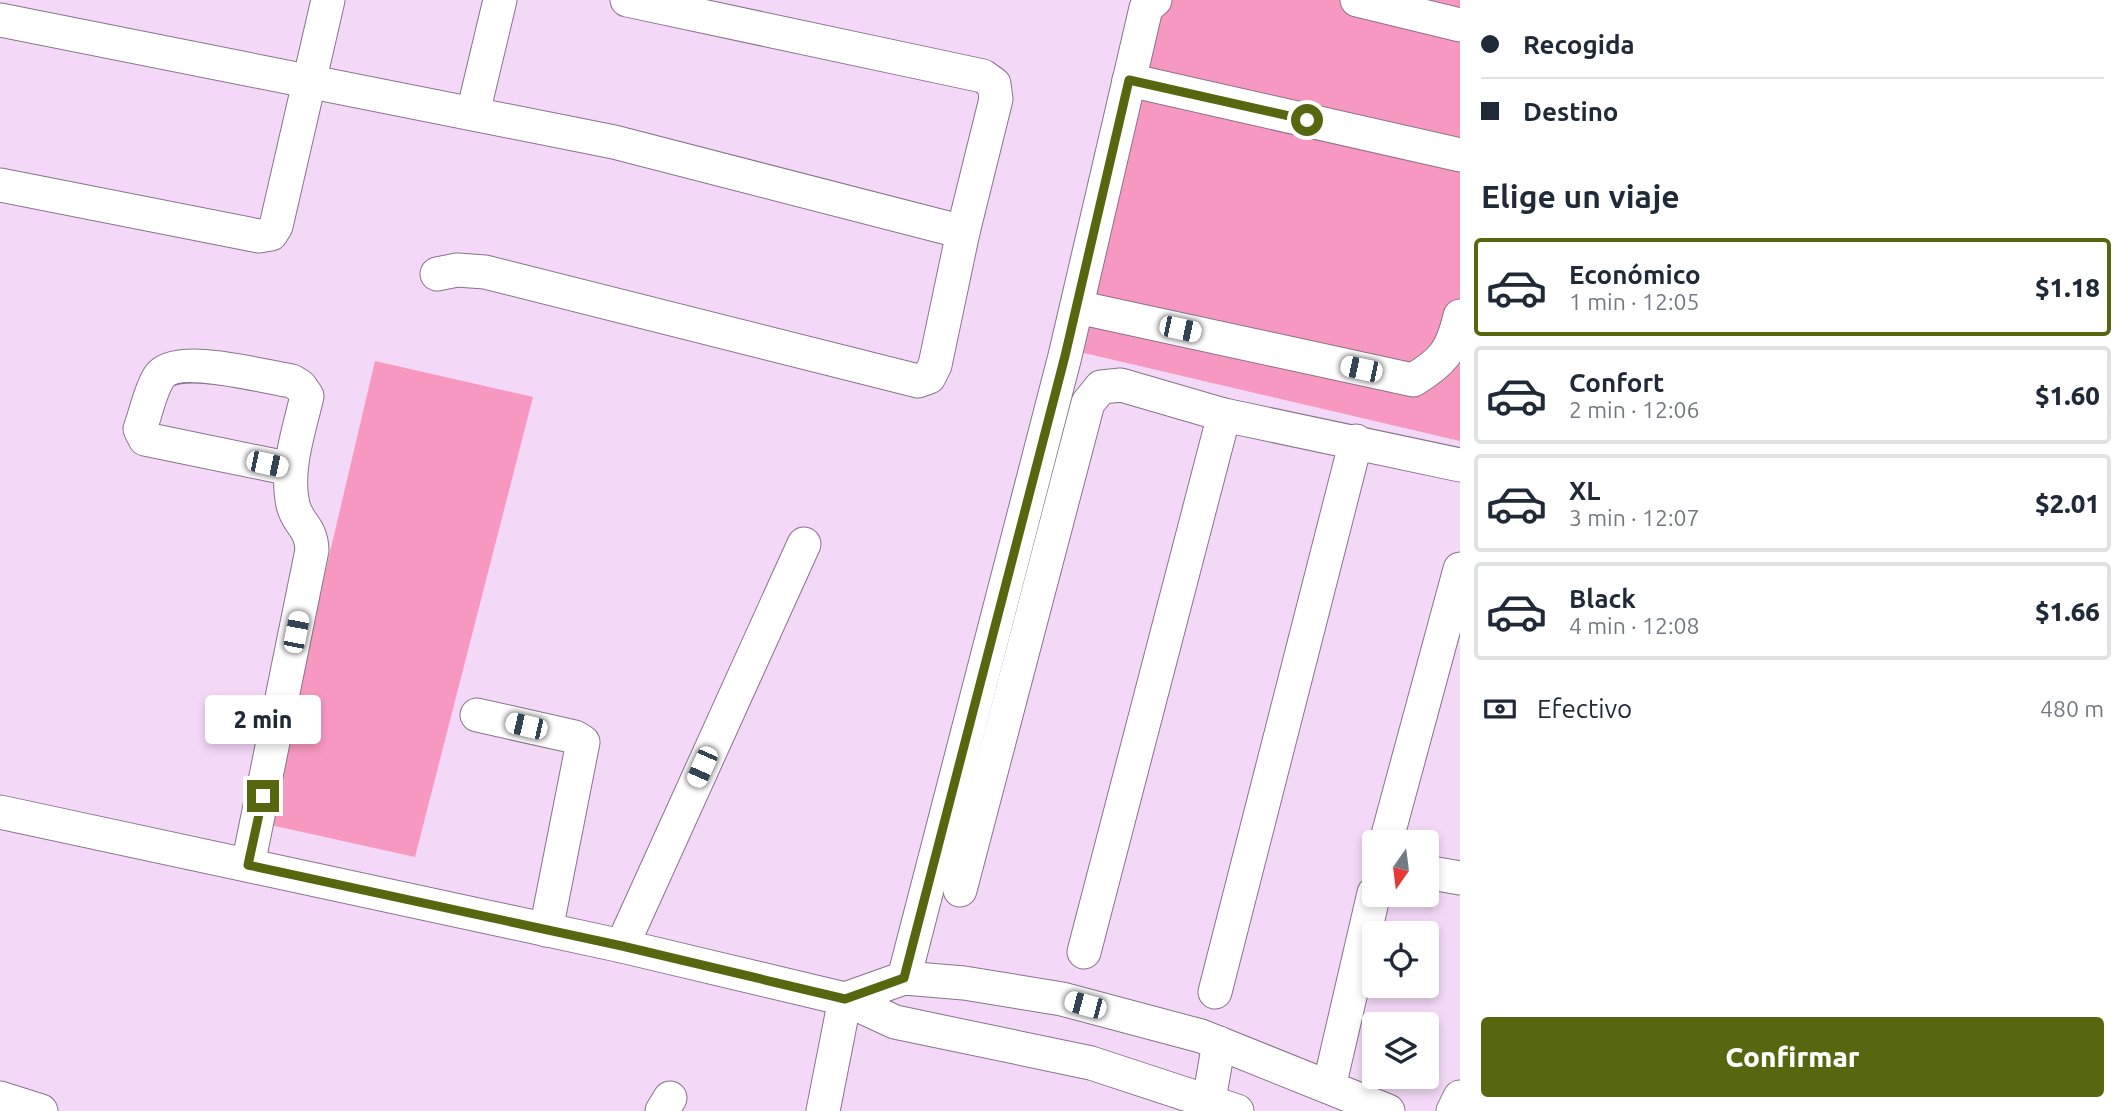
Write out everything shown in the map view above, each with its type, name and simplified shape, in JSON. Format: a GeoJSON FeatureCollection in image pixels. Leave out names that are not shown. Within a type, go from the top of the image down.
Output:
{"type":"FeatureCollection","features":[{"type":"Feature","properties":{"kind":"street"},"geometry":{"type":"LineString","coordinates":[[0,185],[259,236],[271,234],[276,226],[328,0]]}},
{"type":"Feature","properties":{"kind":"street"},"geometry":{"type":"LineString","coordinates":[[473,113],[500,0]]}},
{"type":"Feature","properties":{"kind":"street"},"geometry":{"type":"LineString","coordinates":[[436,274],[457,270],[485,272],[918,381],[929,377],[935,365],[963,232],[996,99],[994,84],[983,76],[627,0]]}},
{"type":"Feature","properties":{"kind":"street"},"geometry":{"type":"LineString","coordinates":[[904,978],[1076,307],[1146,8],[1156,0]]}},
{"type":"Feature","properties":{"kind":"street"},"geometry":{"type":"LineString","coordinates":[[1357,0],[1460,25]]}},
{"type":"Feature","properties":{"kind":"street"},"geometry":{"type":"LineString","coordinates":[[0,20],[614,142],[963,232]]}},
{"type":"Feature","properties":{"kind":"street"},"geometry":{"type":"LineString","coordinates":[[1129,80],[1460,155]]}},
{"type":"Feature","properties":{"kind":"street"},"geometry":{"type":"LineString","coordinates":[[1076,307],[1413,380],[1438,365],[1455,340],[1460,316]]}},
{"type":"Feature","properties":{"kind":"street"},"geometry":{"type":"LineString","coordinates":[[248,865],[312,550],[311,534],[295,512],[290,491],[291,469],[307,396],[300,386],[292,382],[187,364],[169,368],[159,377],[140,429],[145,439],[291,469]]}},
{"type":"Feature","properties":{"kind":"street"},"geometry":{"type":"LineString","coordinates":[[960,890],[1088,403],[1101,387],[1121,385],[1224,415],[1460,465]]}},
{"type":"Feature","properties":{"kind":"street"},"geometry":{"type":"LineString","coordinates":[[1084,952],[1224,415]]}},
{"type":"Feature","properties":{"kind":"street"},"geometry":{"type":"LineString","coordinates":[[1215,992],[1356,441]]}},
{"type":"Feature","properties":{"kind":"street"},"geometry":{"type":"LineString","coordinates":[[622,946],[804,544]]}},
{"type":"Feature","properties":{"kind":"street"},"geometry":{"type":"LineString","coordinates":[[1390,830],[1460,569]]}},
{"type":"Feature","properties":{"kind":"street"},"geometry":{"type":"LineString","coordinates":[[477,715],[575,737],[583,742],[546,930]]}},
{"type":"Feature","properties":{"kind":"street"},"geometry":{"type":"LineString","coordinates":[[0,813],[622,946],[845,999],[895,1022],[1091,1063],[1217,1108],[1219,1043]]}},
{"type":"Feature","properties":{"kind":"street"},"geometry":{"type":"LineString","coordinates":[[1439,874],[1460,878]]}},
{"type":"Feature","properties":{"kind":"street"},"geometry":{"type":"LineString","coordinates":[[1329,1087],[1371,907]]}},
{"type":"Feature","properties":{"kind":"street"},"geometry":{"type":"LineString","coordinates":[[845,999],[904,978],[964,983],[1062,999],[1219,1043],[1388,1111]]}},
{"type":"Feature","properties":{"kind":"street"},"geometry":{"type":"LineString","coordinates":[[823,1111],[845,999]]}},
{"type":"Feature","properties":{"kind":"street"},"geometry":{"type":"LineString","coordinates":[[0,1097],[41,1111]]}},
{"type":"Feature","properties":{"kind":"street"},"geometry":{"type":"LineString","coordinates":[[1453,1111],[1460,1097]]}},
{"type":"Feature","properties":{"kind":"building"},"geometry":{"type":"Polygon","coordinates":[[[1136,0],[1460,0],[1460,441],[1050,345],[1136,0]]]}},
{"type":"Feature","properties":{"kind":"building"},"geometry":{"type":"Polygon","coordinates":[[[375,361],[533,397],[415,857],[266,824],[375,361]]]}},
{"type":"Feature","properties":{"kind":"route"},"geometry":{"type":"LineString","coordinates":[[263,796],[248,865],[622,946],[845,999],[904,978],[1065,356],[1129,80],[1307,120]]}}]}
